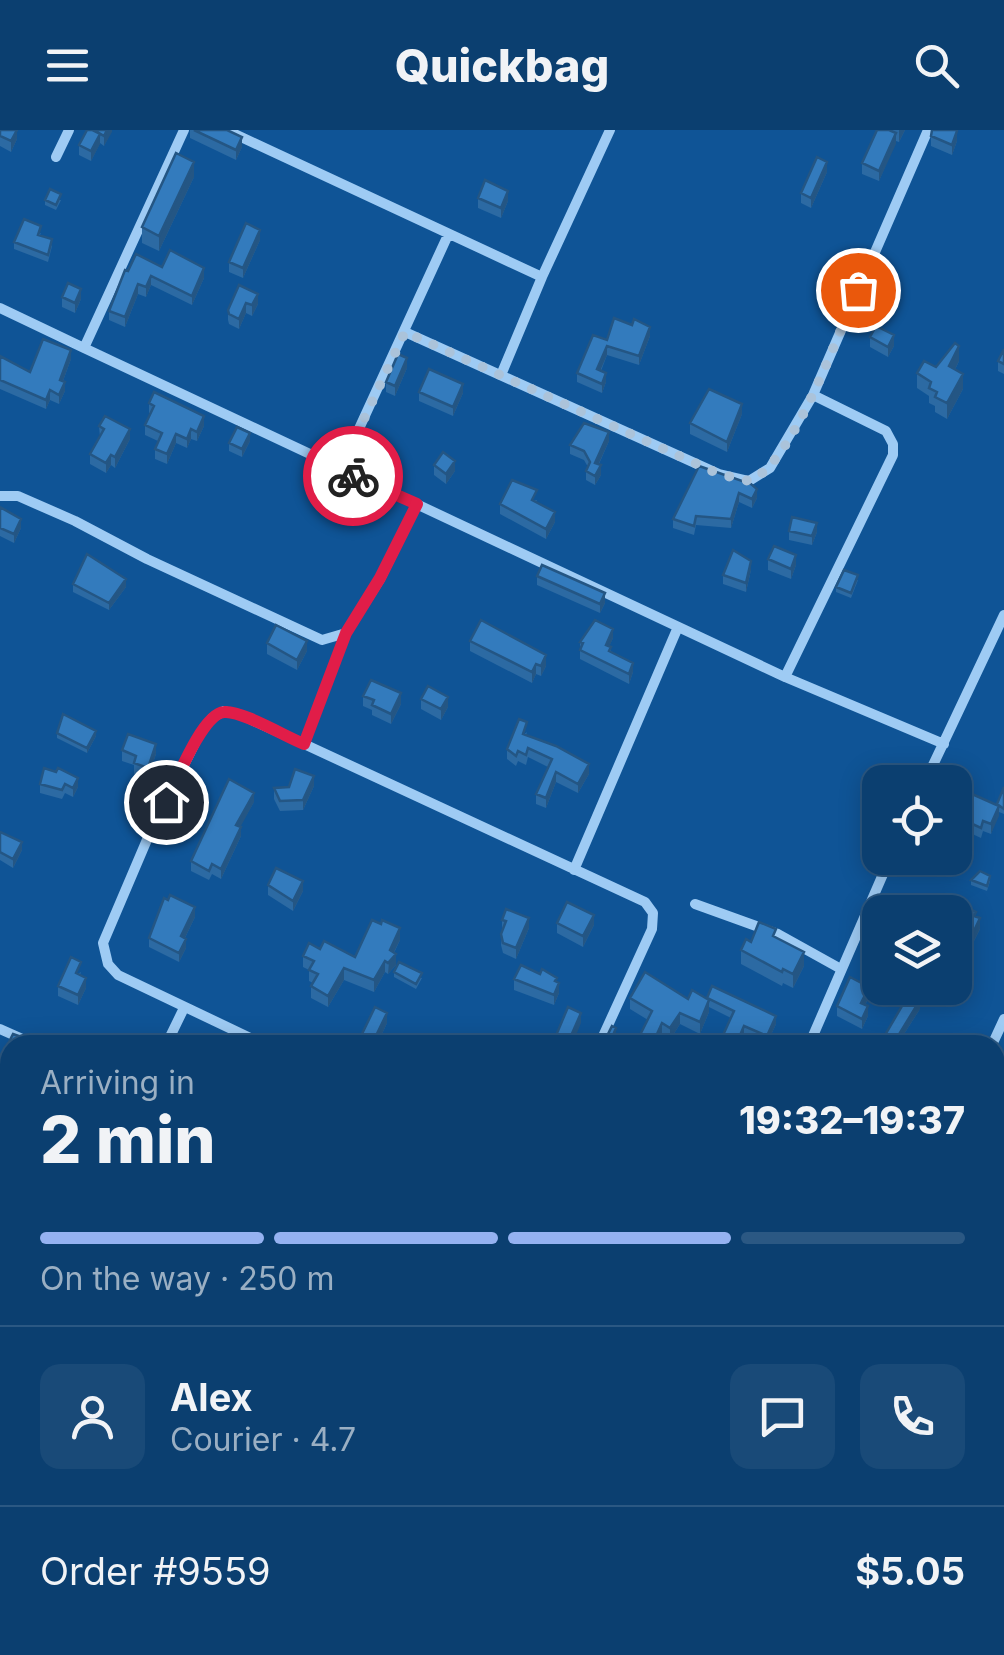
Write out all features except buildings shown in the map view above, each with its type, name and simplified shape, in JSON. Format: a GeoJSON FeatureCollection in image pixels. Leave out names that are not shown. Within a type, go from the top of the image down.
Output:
{"type":"FeatureCollection","features":[{"type":"Feature","properties":{"kind":"street"},"geometry":{"type":"LineString","coordinates":[[56,157],[69,130]]}},
{"type":"Feature","properties":{"kind":"street"},"geometry":{"type":"LineString","coordinates":[[84,348],[184,130]]}},
{"type":"Feature","properties":{"kind":"street"},"geometry":{"type":"LineString","coordinates":[[226,130],[542,277]]}},
{"type":"Feature","properties":{"kind":"street"},"geometry":{"type":"LineString","coordinates":[[502,374],[610,130]]}},
{"type":"Feature","properties":{"kind":"street"},"geometry":{"type":"LineString","coordinates":[[405,332],[719,474],[749,481],[770,468],[813,395],[928,130]]}},
{"type":"Feature","properties":{"kind":"street"},"geometry":{"type":"LineString","coordinates":[[340,470],[448,235]]}},
{"type":"Feature","properties":{"kind":"street"},"geometry":{"type":"LineString","coordinates":[[0,308],[784,678],[944,744]]}},
{"type":"Feature","properties":{"kind":"street"},"geometry":{"type":"LineString","coordinates":[[784,678],[893,455],[893,444],[886,431],[813,395]]}},
{"type":"Feature","properties":{"kind":"street"},"geometry":{"type":"LineString","coordinates":[[0,496],[18,496],[75,521],[314,638],[331,639],[346,633]]}},
{"type":"Feature","properties":{"kind":"street"},"geometry":{"type":"LineString","coordinates":[[304,744],[346,633],[380,578],[417,504]]}},
{"type":"Feature","properties":{"kind":"street"},"geometry":{"type":"LineString","coordinates":[[934,765],[1004,615]]}},
{"type":"Feature","properties":{"kind":"street"},"geometry":{"type":"LineString","coordinates":[[574,870],[678,627]]}},
{"type":"Feature","properties":{"kind":"street"},"geometry":{"type":"LineString","coordinates":[[243,1035],[118,974],[108,964],[102,943],[199,735],[212,718],[224,712],[242,715],[645,902],[653,913],[652,928],[604,1035]]}},
{"type":"Feature","properties":{"kind":"street"},"geometry":{"type":"LineString","coordinates":[[813,1035],[882,875]]}},
{"type":"Feature","properties":{"kind":"street"},"geometry":{"type":"LineString","coordinates":[[694,904],[778,934],[841,969]]}},
{"type":"Feature","properties":{"kind":"street"},"geometry":{"type":"LineString","coordinates":[[171,1035],[184,1008]]}},
{"type":"Feature","properties":{"kind":"way so far"},"geometry":{"type":"LineString","coordinates":[[353,476],[340,470],[405,332],[719,474],[749,481],[770,468],[813,395],[858,290]]}},
{"type":"Feature","properties":{"kind":"route"},"geometry":{"type":"LineString","coordinates":[[166,802],[199,735],[212,718],[224,712],[242,715],[304,744],[346,633],[380,578],[417,504],[353,476]]}}]}
